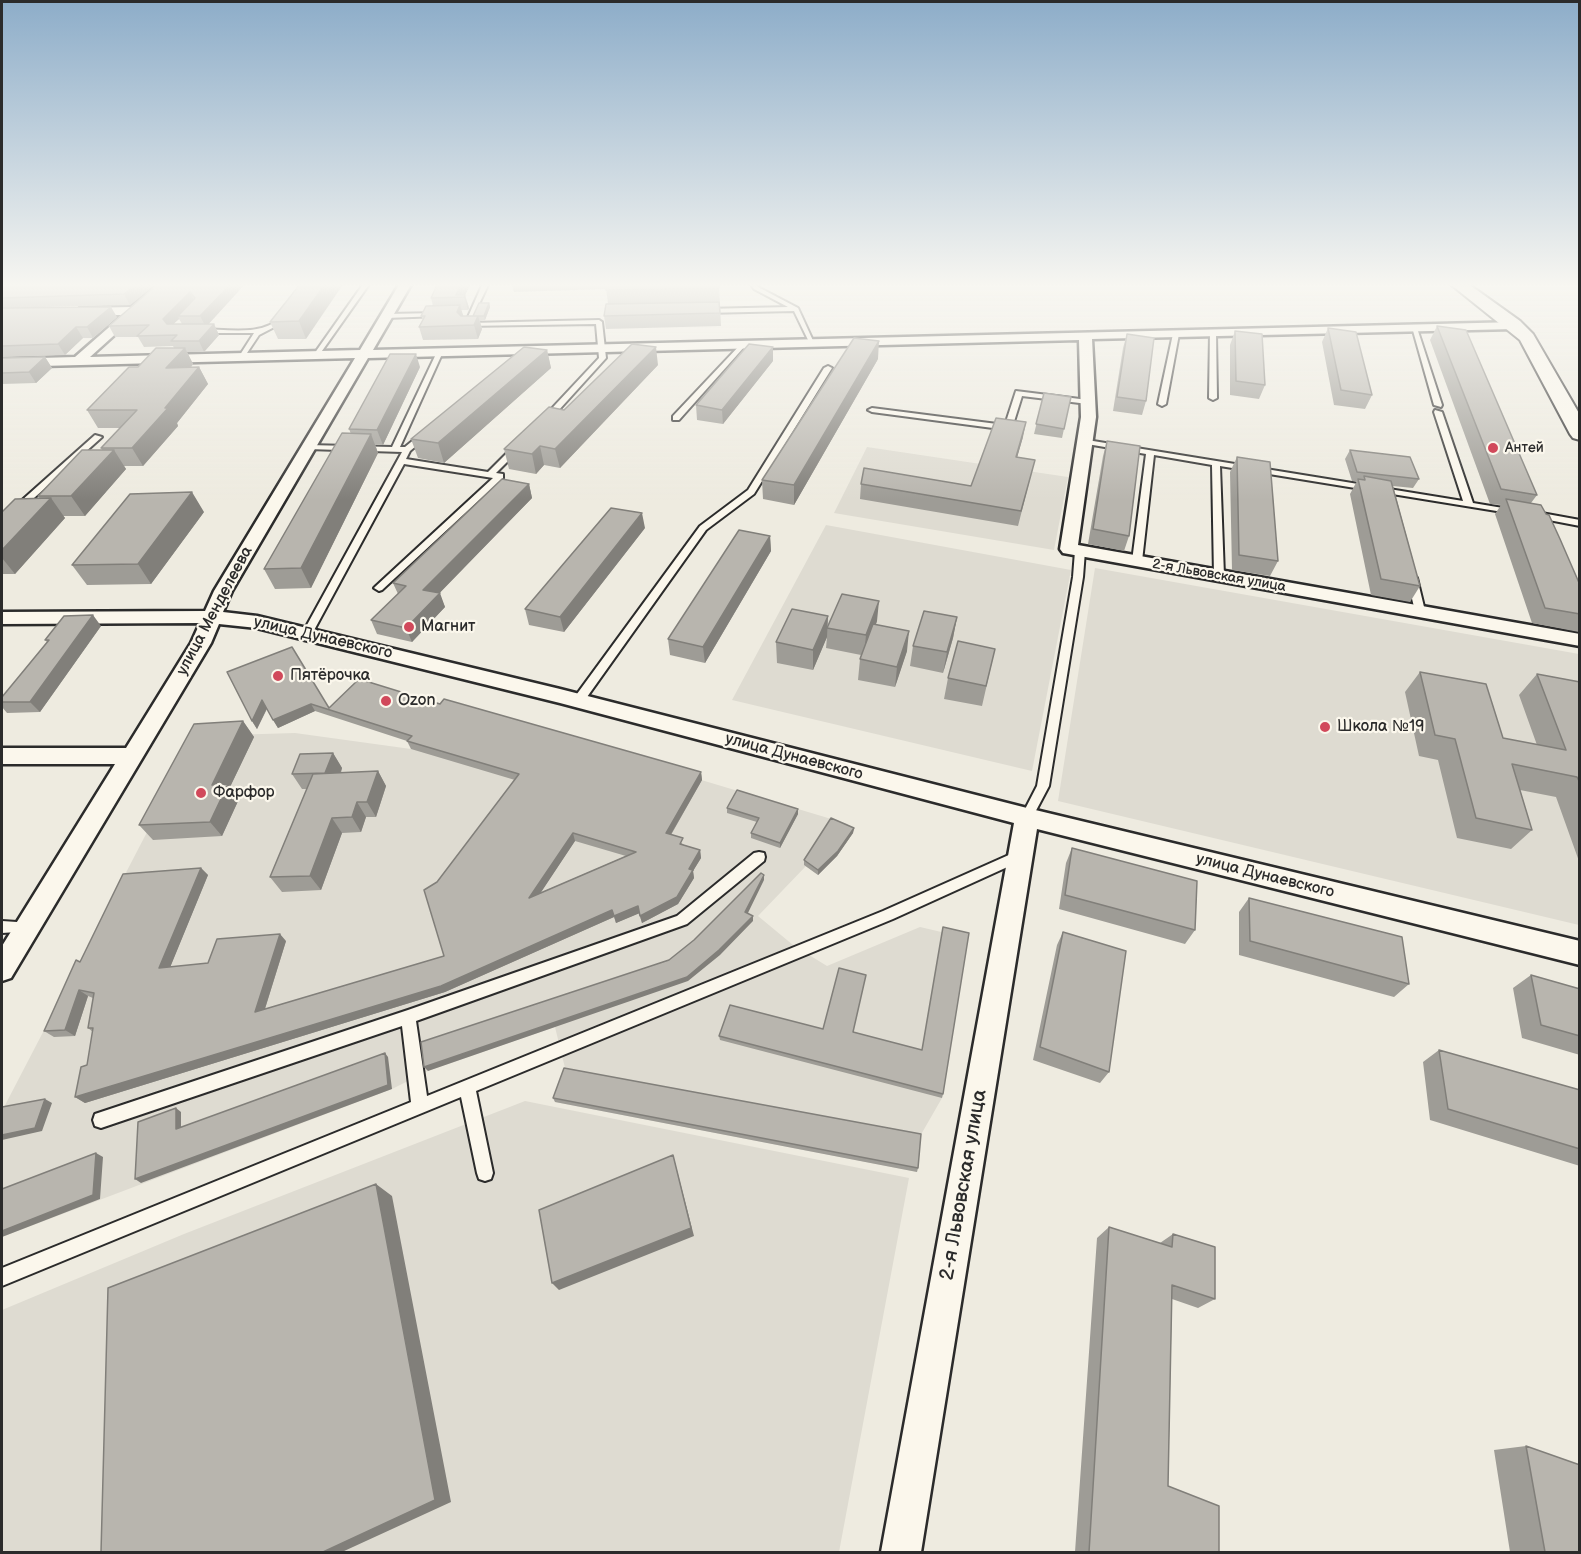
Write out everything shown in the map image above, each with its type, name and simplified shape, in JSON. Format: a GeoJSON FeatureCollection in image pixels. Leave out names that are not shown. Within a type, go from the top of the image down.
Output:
{"type":"FeatureCollection","features":[{"type":"Feature","properties":{"kind":"main road"},"geometry":{"type":"LineString","coordinates":[[1539,356],[1580,434]]}},
{"type":"Feature","properties":{"kind":"street"},"geometry":{"type":"LineString","coordinates":[[77,362],[84,356]]}},
{"type":"Feature","properties":{"kind":"street","name":"улица Менделеева"},"geometry":{"type":"LineString","coordinates":[[2,969],[201,643],[223,591],[361,356]]}},
{"type":"Feature","properties":{"kind":"street"},"geometry":{"type":"LineString","coordinates":[[2,363],[380,356]]}},
{"type":"Feature","properties":{"kind":"street"},"geometry":{"type":"LineString","coordinates":[[1080,551],[1069,549],[1087,442],[1088,356]]}},
{"type":"Feature","properties":{"kind":"street","name":"2-я Львовская улица"},"geometry":{"type":"LineString","coordinates":[[1080,551],[1580,640]]}},
{"type":"Feature","properties":{"kind":"street","name":"улица Дунаевского"},"geometry":{"type":"LineString","coordinates":[[2,618],[211,616],[257,622],[578,701],[1027,817],[1580,953]]}},
{"type":"Feature","properties":{"kind":"street"},"geometry":{"type":"LineString","coordinates":[[2,756],[132,756]]}},
{"type":"Feature","properties":{"kind":"street","name":"2-я Львовская улица"},"geometry":{"type":"LineString","coordinates":[[901,1552],[1027,817]]}},
{"type":"Feature","properties":{"kind":"lane"},"geometry":{"type":"LineString","coordinates":[[395,449],[438,356]]}},
{"type":"Feature","properties":{"kind":"lane"},"geometry":{"type":"LineString","coordinates":[[518,362],[526,356]]}},
{"type":"Feature","properties":{"kind":"lane"},"geometry":{"type":"LineString","coordinates":[[541,424],[603,358],[603,356]]}},
{"type":"Feature","properties":{"kind":"lane"},"geometry":{"type":"LineString","coordinates":[[676,418],[733,356]]}},
{"type":"Feature","properties":{"kind":"lane"},"geometry":{"type":"LineString","coordinates":[[1162,404],[1172,356]]}},
{"type":"Feature","properties":{"kind":"lane"},"geometry":{"type":"LineString","coordinates":[[1212,398],[1213,356]]}},
{"type":"Feature","properties":{"kind":"lane"},"geometry":{"type":"LineString","coordinates":[[1422,356],[1469,505]]}},
{"type":"Feature","properties":{"kind":"lane"},"geometry":{"type":"LineString","coordinates":[[578,701],[703,528],[751,492],[828,368]]}},
{"type":"Feature","properties":{"kind":"lane"},"geometry":{"type":"LineString","coordinates":[[872,410],[1008,428],[1019,393],[1088,402]]}},
{"type":"Feature","properties":{"kind":"lane"},"geometry":{"type":"LineString","coordinates":[[307,634],[407,450],[433,429]]}},
{"type":"Feature","properties":{"kind":"lane"},"geometry":{"type":"LineString","coordinates":[[2,522],[98,437]]}},
{"type":"Feature","properties":{"kind":"lane"},"geometry":{"type":"LineString","coordinates":[[490,474],[524,441]]}},
{"type":"Feature","properties":{"kind":"lane"},"geometry":{"type":"LineString","coordinates":[[1087,442],[1580,523]]}},
{"type":"Feature","properties":{"kind":"lane"},"geometry":{"type":"LineString","coordinates":[[308,447],[407,450]]}},
{"type":"Feature","properties":{"kind":"lane"},"geometry":{"type":"LineString","coordinates":[[1137,561],[1150,452]]}},
{"type":"Feature","properties":{"kind":"lane"},"geometry":{"type":"LineString","coordinates":[[379,588],[500,476],[401,461]]}},
{"type":"Feature","properties":{"kind":"lane"},"geometry":{"type":"LineString","coordinates":[[1216,463],[1219,576]]}},
{"type":"Feature","properties":{"kind":"lane"},"geometry":{"type":"LineString","coordinates":[[1390,492],[1393,502]]}},
{"type":"Feature","properties":{"kind":"lane"},"geometry":{"type":"LineString","coordinates":[[1534,505],[1543,526]]}},
{"type":"Feature","properties":{"kind":"lane"},"geometry":{"type":"LineString","coordinates":[[1027,817],[1044,786],[1078,577],[1080,551]]}},
{"type":"Feature","properties":{"kind":"lane"},"geometry":{"type":"LineString","coordinates":[[1409,568],[1420,611]]}},
{"type":"Feature","properties":{"kind":"lane"},"geometry":{"type":"LineString","coordinates":[[2,1277],[888,915],[1021,855]]}},
{"type":"Feature","properties":{"kind":"lane"},"geometry":{"type":"LineString","coordinates":[[101,1120],[408,1017],[682,920],[759,857]]}},
{"type":"Feature","properties":{"kind":"lane"},"geometry":{"type":"LineString","coordinates":[[2,927],[27,927]]}},
{"type":"Feature","properties":{"kind":"lane"},"geometry":{"type":"LineString","coordinates":[[408,1017],[420,1106]]}},
{"type":"Feature","properties":{"kind":"lane"},"geometry":{"type":"LineString","coordinates":[[467,1087],[485,1173]]}},
{"type":"Feature","properties":{"kind":"shaded area"},"geometry":{"type":"Polygon","coordinates":[[[867,447],[1068,477],[1054,550],[834,513],[867,447]]]}},
{"type":"Feature","properties":{"kind":"shaded area"},"geometry":{"type":"Polygon","coordinates":[[[826,525],[1071,570],[1032,771],[732,700],[826,525]]]}},
{"type":"Feature","properties":{"kind":"shaded area","name":"Школа №19"},"geometry":{"type":"Polygon","coordinates":[[[1095,568],[1579,654],[1579,925],[1058,801],[1095,568]]]}},
{"type":"Feature","properties":{"kind":"shaded area"},"geometry":{"type":"Polygon","coordinates":[[[295,733],[411,749],[423,736],[628,758],[848,824],[845,829],[853,833],[837,856],[818,875],[806,866],[758,916],[793,945],[827,966],[920,927],[967,938],[942,1098],[919,1138],[917,1172],[555,1102],[566,1072],[555,1027],[428,1071],[392,1089],[2,1237],[2,1111],[197,736],[295,733]]]}},
{"type":"Feature","properties":{"kind":"shaded area"},"geometry":{"type":"Polygon","coordinates":[[[525,1101],[909,1178],[839,1552],[2,1552],[2,1310],[184,1234],[525,1101]]]}},
{"type":"Feature","properties":{"kind":"building"},"geometry":{"type":"Polygon","coordinates":[[[149,356],[178,356],[166,368],[199,367],[165,408],[168,408],[132,448],[101,448],[137,410],[87,410],[129,367],[138,367],[149,356]]]}},
{"type":"Feature","properties":{"kind":"building"},"geometry":{"type":"Polygon","coordinates":[[[389,356],[415,356],[377,430],[349,429],[389,356]]]}},
{"type":"Feature","properties":{"kind":"building"},"geometry":{"type":"Polygon","coordinates":[[[514,356],[541,356],[438,443],[411,439],[514,356]]]}},
{"type":"Feature","properties":{"kind":"building"},"geometry":{"type":"Polygon","coordinates":[[[620,356],[648,356],[555,449],[540,446],[532,454],[504,449],[549,407],[564,410],[620,356]]]}},
{"type":"Feature","properties":{"kind":"building"},"geometry":{"type":"Polygon","coordinates":[[[739,356],[766,356],[722,410],[696,405],[739,356]]]}},
{"type":"Feature","properties":{"kind":"building"},"geometry":{"type":"Polygon","coordinates":[[[843,356],[870,356],[794,485],[762,480],[843,356]]]}},
{"type":"Feature","properties":{"kind":"building"},"geometry":{"type":"Polygon","coordinates":[[[1124,356],[1152,356],[1146,401],[1117,397],[1124,356]]]}},
{"type":"Feature","properties":{"kind":"building"},"geometry":{"type":"Polygon","coordinates":[[[1235,356],[1263,356],[1265,385],[1236,381],[1235,356]]]}},
{"type":"Feature","properties":{"kind":"building"},"geometry":{"type":"Polygon","coordinates":[[[1334,356],[1362,356],[1372,395],[1341,390],[1334,356]]]}},
{"type":"Feature","properties":{"kind":"building"},"geometry":{"type":"Polygon","coordinates":[[[1449,356],[1477,356],[1537,495],[1501,489],[1449,356]]]}},
{"type":"Feature","properties":{"kind":"building"},"geometry":{"type":"Polygon","coordinates":[[[45,357],[29,372],[2,373],[2,358],[45,357]]]}},
{"type":"Feature","properties":{"kind":"building"},"geometry":{"type":"Polygon","coordinates":[[[1044,393],[1071,397],[1064,429],[1036,424],[1044,393]]]}},
{"type":"Feature","properties":{"kind":"building"},"geometry":{"type":"Polygon","coordinates":[[[996,418],[1026,422],[1016,457],[1035,460],[1021,511],[861,484],[864,468],[971,486],[996,418]]]}},
{"type":"Feature","properties":{"kind":"building"},"geometry":{"type":"Polygon","coordinates":[[[342,433],[371,434],[301,568],[264,569],[342,433]]]}},
{"type":"Feature","properties":{"kind":"building"},"geometry":{"type":"Polygon","coordinates":[[[1107,441],[1140,446],[1129,536],[1093,529],[1107,441]]]}},
{"type":"Feature","properties":{"kind":"building"},"geometry":{"type":"Polygon","coordinates":[[[82,450],[114,450],[71,496],[38,496],[82,450]]]}},
{"type":"Feature","properties":{"kind":"building"},"geometry":{"type":"Polygon","coordinates":[[[1350,450],[1410,457],[1419,479],[1357,472],[1350,450]]]}},
{"type":"Feature","properties":{"kind":"building"},"geometry":{"type":"Polygon","coordinates":[[[1237,457],[1270,462],[1278,561],[1239,555],[1237,457]]]}},
{"type":"Feature","properties":{"kind":"building"},"geometry":{"type":"Polygon","coordinates":[[[1364,476],[1391,481],[1420,586],[1381,579],[1358,479],[1365,480],[1364,476]]]}},
{"type":"Feature","properties":{"kind":"building"},"geometry":{"type":"Polygon","coordinates":[[[502,479],[529,484],[423,590],[440,593],[406,628],[371,620],[406,586],[393,583],[502,479]]]}},
{"type":"Feature","properties":{"kind":"building"},"geometry":{"type":"Polygon","coordinates":[[[192,492],[138,564],[72,565],[130,494],[192,492]]]}},
{"type":"Feature","properties":{"kind":"building"},"geometry":{"type":"Polygon","coordinates":[[[51,498],[2,550],[2,512],[15,499],[51,498]]]}},
{"type":"Feature","properties":{"kind":"building"},"geometry":{"type":"Polygon","coordinates":[[[1506,499],[1541,505],[1549,515],[1580,585],[1580,614],[1545,608],[1506,499]]]}},
{"type":"Feature","properties":{"kind":"building"},"geometry":{"type":"Polygon","coordinates":[[[611,508],[642,513],[560,617],[525,609],[611,508]]]}},
{"type":"Feature","properties":{"kind":"building"},"geometry":{"type":"Polygon","coordinates":[[[739,530],[770,536],[703,647],[668,639],[739,530]]]}},
{"type":"Feature","properties":{"kind":"building"},"geometry":{"type":"Polygon","coordinates":[[[842,594],[879,601],[866,635],[827,628],[842,594]]]}},
{"type":"Feature","properties":{"kind":"building"},"geometry":{"type":"Polygon","coordinates":[[[792,609],[828,616],[813,650],[776,642],[792,609]]]}},
{"type":"Feature","properties":{"kind":"building"},"geometry":{"type":"Polygon","coordinates":[[[924,611],[957,617],[947,652],[913,646],[924,611]]]}},
{"type":"Feature","properties":{"kind":"building"},"geometry":{"type":"Polygon","coordinates":[[[93,615],[30,702],[2,702],[2,697],[49,640],[45,640],[64,616],[93,615]]]}},
{"type":"Feature","properties":{"kind":"building"},"geometry":{"type":"Polygon","coordinates":[[[873,624],[909,631],[897,667],[860,659],[873,624]]]}},
{"type":"Feature","properties":{"kind":"building"},"geometry":{"type":"Polygon","coordinates":[[[958,641],[995,649],[986,686],[948,678],[958,641]]]}},
{"type":"Feature","properties":{"kind":"building"},"geometry":{"type":"Polygon","coordinates":[[[292,647],[329,708],[359,679],[440,704],[444,699],[701,772],[666,833],[683,838],[680,844],[700,850],[689,869],[693,870],[677,897],[640,916],[638,906],[614,916],[612,910],[441,986],[75,1097],[81,1067],[87,1065],[93,1028],[88,1028],[94,993],[79,990],[65,1030],[44,1031],[76,960],[80,962],[123,874],[201,868],[159,968],[208,963],[217,939],[280,934],[255,1012],[444,956],[424,890],[437,882],[519,774],[407,741],[412,736],[311,704],[273,720],[262,700],[252,721],[227,672],[292,647]],[[573,833],[529,898],[636,852],[573,833]]]}},
{"type":"Feature","properties":{"kind":"building"},"geometry":{"type":"Polygon","coordinates":[[[1420,672],[1486,684],[1503,738],[1566,750],[1537,674],[1580,682],[1580,783],[1577,777],[1512,764],[1532,830],[1476,818],[1455,739],[1435,735],[1420,672]]]}},
{"type":"Feature","properties":{"kind":"building"},"geometry":{"type":"Polygon","coordinates":[[[243,721],[212,785],[228,784],[210,822],[139,825],[194,724],[243,721]]]}},
{"type":"Feature","properties":{"kind":"building"},"geometry":{"type":"Polygon","coordinates":[[[333,753],[325,773],[292,774],[300,754],[333,753]]]}},
{"type":"Feature","properties":{"kind":"building"},"geometry":{"type":"Polygon","coordinates":[[[378,771],[367,802],[357,802],[352,817],[332,818],[310,876],[270,877],[313,774],[378,771]]]}},
{"type":"Feature","properties":{"kind":"building"},"geometry":{"type":"Polygon","coordinates":[[[737,790],[798,809],[780,843],[751,833],[759,818],[727,808],[737,790]]]}},
{"type":"Feature","properties":{"kind":"building"},"geometry":{"type":"Polygon","coordinates":[[[831,818],[854,828],[838,851],[818,870],[804,860],[831,818]]]}},
{"type":"Feature","properties":{"kind":"building"},"geometry":{"type":"Polygon","coordinates":[[[1072,848],[1197,881],[1195,930],[1065,895],[1072,848]]]}},
{"type":"Feature","properties":{"kind":"building"},"geometry":{"type":"Polygon","coordinates":[[[761,873],[764,875],[745,912],[753,916],[719,950],[687,977],[424,1067],[421,1042],[669,960],[694,940],[761,873]]]}},
{"type":"Feature","properties":{"kind":"building"},"geometry":{"type":"Polygon","coordinates":[[[1249,898],[1402,937],[1409,984],[1250,941],[1249,898]]]}},
{"type":"Feature","properties":{"kind":"building"},"geometry":{"type":"Polygon","coordinates":[[[943,927],[969,933],[943,1094],[719,1036],[730,1005],[823,1029],[839,968],[866,975],[853,1032],[922,1050],[943,927]]]}},
{"type":"Feature","properties":{"kind":"building"},"geometry":{"type":"Polygon","coordinates":[[[1063,932],[1126,951],[1109,1072],[1040,1047],[1063,932]]]}},
{"type":"Feature","properties":{"kind":"building"},"geometry":{"type":"Polygon","coordinates":[[[1531,975],[1580,989],[1580,1036],[1541,1025],[1531,975]]]}},
{"type":"Feature","properties":{"kind":"building"},"geometry":{"type":"Polygon","coordinates":[[[1439,1050],[1580,1090],[1580,1149],[1448,1109],[1439,1050]]]}},
{"type":"Feature","properties":{"kind":"building"},"geometry":{"type":"Polygon","coordinates":[[[385,1053],[388,1085],[135,1179],[138,1122],[176,1108],[176,1129],[385,1053]]]}},
{"type":"Feature","properties":{"kind":"building"},"geometry":{"type":"Polygon","coordinates":[[[564,1068],[921,1134],[918,1168],[553,1098],[564,1068]]]}},
{"type":"Feature","properties":{"kind":"building"},"geometry":{"type":"Polygon","coordinates":[[[45,1099],[35,1128],[2,1135],[2,1107],[45,1099]]]}},
{"type":"Feature","properties":{"kind":"building"},"geometry":{"type":"Polygon","coordinates":[[[96,1153],[93,1195],[2,1231],[2,1189],[96,1153]]]}},
{"type":"Feature","properties":{"kind":"building"},"geometry":{"type":"Polygon","coordinates":[[[673,1155],[691,1228],[552,1283],[539,1210],[673,1155]]]}},
{"type":"Feature","properties":{"kind":"building"},"geometry":{"type":"Polygon","coordinates":[[[376,1184],[435,1500],[323,1552],[101,1552],[108,1288],[376,1184]]]}},
{"type":"Feature","properties":{"kind":"building"},"geometry":{"type":"Polygon","coordinates":[[[1109,1227],[1172,1247],[1173,1234],[1215,1247],[1215,1299],[1172,1285],[1168,1486],[1219,1506],[1219,1552],[1089,1552],[1109,1227]]]}},
{"type":"Feature","properties":{"kind":"building"},"geometry":{"type":"Polygon","coordinates":[[[1526,1446],[1580,1465],[1580,1552],[1545,1552],[1526,1446]]]}},
{"type":"Feature","properties":{"kind":"place","name":"Антей"},"geometry":{"type":"Point","coordinates":[1493,448]}},
{"type":"Feature","properties":{"kind":"place","name":"Магнит"},"geometry":{"type":"Point","coordinates":[409,627]}},
{"type":"Feature","properties":{"kind":"place","name":"Пятёрочка"},"geometry":{"type":"Point","coordinates":[278,676]}},
{"type":"Feature","properties":{"kind":"place","name":"Ozon"},"geometry":{"type":"Point","coordinates":[386,701]}},
{"type":"Feature","properties":{"kind":"place","name":"Школа №19"},"geometry":{"type":"Point","coordinates":[1325,727]}},
{"type":"Feature","properties":{"kind":"place","name":"Фарфор"},"geometry":{"type":"Point","coordinates":[201,793]}}]}
